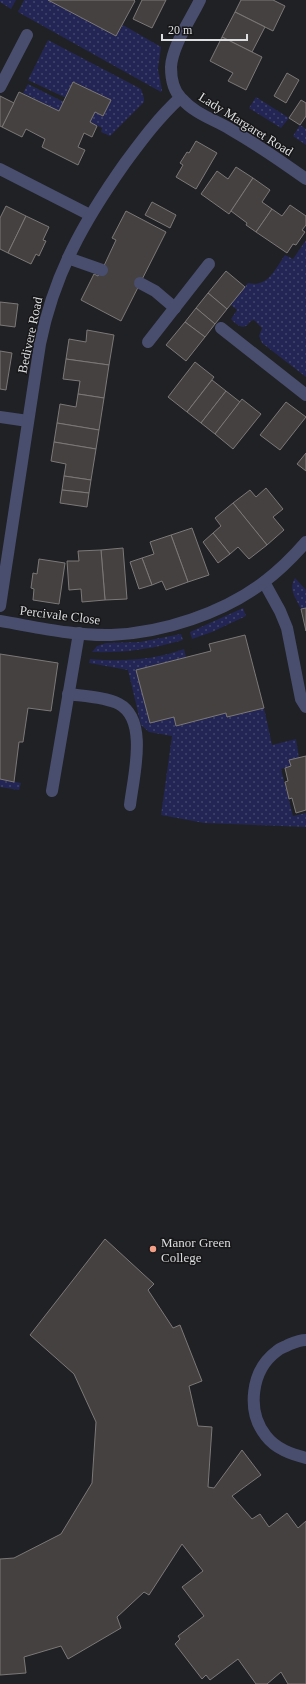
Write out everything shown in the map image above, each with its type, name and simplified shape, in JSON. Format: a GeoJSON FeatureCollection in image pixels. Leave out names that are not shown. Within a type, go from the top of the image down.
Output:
{"type":"FeatureCollection","features":[{"type":"Feature","properties":{"kind":"street","name":"Lady Margaret Road"},"geometry":{"type":"LineString","coordinates":[[200,0],[175,51],[171,66],[172,82],[180,98],[200,114],[229,128],[277,158],[306,179]]}},
{"type":"Feature","properties":{"kind":"street"},"geometry":{"type":"LineString","coordinates":[[0,87],[27,35]]}},
{"type":"Feature","properties":{"kind":"street","name":"Bedivere Road"},"geometry":{"type":"LineString","coordinates":[[0,606],[28,421],[46,315],[55,287],[90,215],[143,138],[180,98]]}},
{"type":"Feature","properties":{"kind":"street"},"geometry":{"type":"LineString","coordinates":[[0,169],[90,215]]}},
{"type":"Feature","properties":{"kind":"street"},"geometry":{"type":"LineString","coordinates":[[68,258],[102,270]]}},
{"type":"Feature","properties":{"kind":"street"},"geometry":{"type":"LineString","coordinates":[[148,342],[209,264]]}},
{"type":"Feature","properties":{"kind":"street"},"geometry":{"type":"LineString","coordinates":[[140,283],[155,291],[175,308]]}},
{"type":"Feature","properties":{"kind":"street"},"geometry":{"type":"LineString","coordinates":[[221,328],[306,395]]}},
{"type":"Feature","properties":{"kind":"street"},"geometry":{"type":"LineString","coordinates":[[0,417],[28,421]]}},
{"type":"Feature","properties":{"kind":"street","name":"Percivale Close"},"geometry":{"type":"LineString","coordinates":[[0,621],[79,633],[110,635],[138,633],[167,626],[198,617],[264,582],[291,559],[306,542]]}},
{"type":"Feature","properties":{"kind":"street"},"geometry":{"type":"LineString","coordinates":[[264,582],[280,611],[287,628],[301,699],[306,707]]}},
{"type":"Feature","properties":{"kind":"street"},"geometry":{"type":"LineString","coordinates":[[52,791],[79,633]]}},
{"type":"Feature","properties":{"kind":"street"},"geometry":{"type":"LineString","coordinates":[[68,694],[109,701],[118,704],[127,710],[136,731],[137,744],[130,805]]}},
{"type":"Feature","properties":{"kind":"street"},"geometry":{"type":"LineString","coordinates":[[306,1340],[299,1340],[277,1351],[261,1368],[254,1391],[255,1415],[266,1437],[285,1452],[306,1458]]}},
{"type":"Feature","properties":{"kind":"shaded area"},"geometry":{"type":"Polygon","coordinates":[[[0,0],[16,0],[11,9],[0,2],[0,0]]]}},
{"type":"Feature","properties":{"kind":"shaded area"},"geometry":{"type":"Polygon","coordinates":[[[24,0],[48,0],[116,36],[123,25],[161,47],[158,69],[162,90],[161,92],[18,12],[24,0]]]}},
{"type":"Feature","properties":{"kind":"shaded area"},"geometry":{"type":"Polygon","coordinates":[[[48,40],[141,89],[144,102],[110,136],[101,132],[102,128],[90,122],[95,112],[103,116],[111,100],[74,82],[66,98],[28,80],[48,40]]]}},
{"type":"Feature","properties":{"kind":"shaded area"},"geometry":{"type":"Polygon","coordinates":[[[28,84],[64,102],[59,111],[23,93],[28,84]]]}},
{"type":"Feature","properties":{"kind":"shaded area"},"geometry":{"type":"Polygon","coordinates":[[[256,97],[289,118],[281,128],[249,108],[256,97]]]}},
{"type":"Feature","properties":{"kind":"shaded area"},"geometry":{"type":"Polygon","coordinates":[[[300,125],[306,129],[306,145],[293,136],[300,125]]]}},
{"type":"Feature","properties":{"kind":"shaded area"},"geometry":{"type":"Polygon","coordinates":[[[306,240],[306,377],[262,343],[259,336],[262,328],[254,320],[244,327],[239,326],[234,322],[231,319],[237,310],[231,305],[248,283],[261,283],[266,280],[285,255],[293,259],[306,240]]]}},
{"type":"Feature","properties":{"kind":"shaded area"},"geometry":{"type":"Polygon","coordinates":[[[295,578],[306,590],[306,608],[301,609],[294,594],[292,586],[295,578]]]}},
{"type":"Feature","properties":{"kind":"shaded area"},"geometry":{"type":"Polygon","coordinates":[[[243,608],[246,616],[212,632],[192,639],[190,632],[243,608]]]}},
{"type":"Feature","properties":{"kind":"shaded area"},"geometry":{"type":"Polygon","coordinates":[[[181,634],[183,640],[161,646],[127,651],[92,652],[97,646],[106,643],[140,642],[181,634]]]}},
{"type":"Feature","properties":{"kind":"shaded area"},"geometry":{"type":"Polygon","coordinates":[[[184,649],[186,657],[136,670],[150,723],[174,717],[176,726],[226,713],[227,717],[264,708],[272,745],[296,739],[299,758],[290,760],[291,766],[281,769],[293,816],[306,813],[306,827],[204,823],[161,815],[172,736],[149,732],[141,725],[128,670],[89,663],[90,659],[126,660],[150,658],[184,649]]]}},
{"type":"Feature","properties":{"kind":"shaded area"},"geometry":{"type":"Polygon","coordinates":[[[0,779],[21,783],[19,790],[0,787],[0,779]]]}},
{"type":"Feature","properties":{"kind":"building"},"geometry":{"type":"Polygon","coordinates":[[[48,0],[134,0],[135,1],[116,36],[48,0]]]}},
{"type":"Feature","properties":{"kind":"building"},"geometry":{"type":"Polygon","coordinates":[[[142,0],[166,0],[152,28],[133,19],[142,0]]]}},
{"type":"Feature","properties":{"kind":"building"},"geometry":{"type":"Polygon","coordinates":[[[241,0],[273,0],[285,6],[273,31],[235,12],[241,0]]]}},
{"type":"Feature","properties":{"kind":"building"},"geometry":{"type":"Polygon","coordinates":[[[235,12],[265,27],[252,52],[222,37],[235,12]]]}},
{"type":"Feature","properties":{"kind":"building"},"geometry":{"type":"Polygon","coordinates":[[[222,37],[262,57],[246,90],[228,81],[233,73],[210,61],[222,37]]]}},
{"type":"Feature","properties":{"kind":"building"},"geometry":{"type":"Polygon","coordinates":[[[287,73],[299,80],[286,103],[274,96],[287,73]]]}},
{"type":"Feature","properties":{"kind":"building"},"geometry":{"type":"Polygon","coordinates":[[[73,82],[111,100],[103,116],[95,112],[90,122],[97,126],[92,137],[84,133],[78,147],[85,150],[78,165],[42,147],[45,139],[26,129],[22,137],[2,127],[19,92],[59,111],[73,82]]]}},
{"type":"Feature","properties":{"kind":"building"},"geometry":{"type":"Polygon","coordinates":[[[0,96],[14,103],[2,127],[0,126],[0,96]]]}},
{"type":"Feature","properties":{"kind":"building"},"geometry":{"type":"Polygon","coordinates":[[[301,100],[306,103],[306,116],[300,125],[289,118],[301,100]]]}},
{"type":"Feature","properties":{"kind":"building"},"geometry":{"type":"Polygon","coordinates":[[[196,141],[217,153],[196,189],[176,177],[183,165],[180,163],[187,152],[189,153],[196,141]]]}},
{"type":"Feature","properties":{"kind":"building"},"geometry":{"type":"Polygon","coordinates":[[[236,167],[253,178],[229,214],[201,194],[217,171],[228,179],[236,167]]]}},
{"type":"Feature","properties":{"kind":"building"},"geometry":{"type":"Polygon","coordinates":[[[253,178],[270,190],[262,202],[272,209],[256,232],[231,211],[253,178]]]}},
{"type":"Feature","properties":{"kind":"building"},"geometry":{"type":"Polygon","coordinates":[[[152,202],[176,215],[170,228],[145,215],[152,202]]]}},
{"type":"Feature","properties":{"kind":"building"},"geometry":{"type":"Polygon","coordinates":[[[290,205],[306,216],[306,225],[302,230],[305,232],[296,245],[293,244],[287,253],[256,232],[272,209],[282,216],[290,205]]]}},
{"type":"Feature","properties":{"kind":"building"},"geometry":{"type":"Polygon","coordinates":[[[6,206],[26,216],[8,253],[0,249],[0,218],[6,206]]]}},
{"type":"Feature","properties":{"kind":"building"},"geometry":{"type":"Polygon","coordinates":[[[126,211],[166,232],[121,321],[81,300],[94,274],[98,276],[102,270],[116,240],[112,238],[126,211]]]}},
{"type":"Feature","properties":{"kind":"building"},"geometry":{"type":"Polygon","coordinates":[[[26,216],[49,227],[43,240],[46,241],[39,256],[36,254],[31,264],[8,253],[26,216]]]}},
{"type":"Feature","properties":{"kind":"building"},"geometry":{"type":"Polygon","coordinates":[[[226,271],[245,287],[227,309],[208,293],[226,271]]]}},
{"type":"Feature","properties":{"kind":"building"},"geometry":{"type":"Polygon","coordinates":[[[208,293],[227,309],[215,324],[196,308],[208,293]]]}},
{"type":"Feature","properties":{"kind":"building"},"geometry":{"type":"Polygon","coordinates":[[[0,302],[18,304],[15,327],[0,325],[0,302]]]}},
{"type":"Feature","properties":{"kind":"building"},"geometry":{"type":"Polygon","coordinates":[[[196,308],[215,324],[205,337],[185,322],[196,308]]]}},
{"type":"Feature","properties":{"kind":"building"},"geometry":{"type":"Polygon","coordinates":[[[185,322],[205,337],[186,361],[166,345],[185,322]]]}},
{"type":"Feature","properties":{"kind":"building"},"geometry":{"type":"Polygon","coordinates":[[[87,330],[114,335],[109,365],[66,359],[69,339],[86,342],[87,330]]]}},
{"type":"Feature","properties":{"kind":"building"},"geometry":{"type":"Polygon","coordinates":[[[0,351],[12,353],[6,390],[0,389],[0,351]]]}},
{"type":"Feature","properties":{"kind":"building"},"geometry":{"type":"Polygon","coordinates":[[[66,359],[109,365],[104,398],[78,394],[80,381],[63,379],[66,359]]]}},
{"type":"Feature","properties":{"kind":"building"},"geometry":{"type":"Polygon","coordinates":[[[195,362],[214,377],[187,412],[168,397],[195,362]]]}},
{"type":"Feature","properties":{"kind":"building"},"geometry":{"type":"Polygon","coordinates":[[[212,380],[226,391],[201,423],[187,412],[212,380]]]}},
{"type":"Feature","properties":{"kind":"building"},"geometry":{"type":"Polygon","coordinates":[[[226,391],[240,402],[215,434],[201,423],[226,391]]]}},
{"type":"Feature","properties":{"kind":"building"},"geometry":{"type":"Polygon","coordinates":[[[78,394],[104,398],[99,430],[57,423],[60,404],[76,407],[78,394]]]}},
{"type":"Feature","properties":{"kind":"building"},"geometry":{"type":"Polygon","coordinates":[[[242,399],[261,414],[233,449],[215,434],[242,399]]]}},
{"type":"Feature","properties":{"kind":"building"},"geometry":{"type":"Polygon","coordinates":[[[286,402],[306,417],[280,450],[260,435],[286,402]]]}},
{"type":"Feature","properties":{"kind":"building"},"geometry":{"type":"Polygon","coordinates":[[[57,423],[99,430],[96,449],[54,442],[57,423]]]}},
{"type":"Feature","properties":{"kind":"building"},"geometry":{"type":"Polygon","coordinates":[[[54,442],[96,449],[91,480],[64,476],[66,464],[51,461],[54,442]]]}},
{"type":"Feature","properties":{"kind":"building"},"geometry":{"type":"Polygon","coordinates":[[[306,453],[306,471],[297,464],[306,453]]]}},
{"type":"Feature","properties":{"kind":"building"},"geometry":{"type":"Polygon","coordinates":[[[64,476],[91,480],[89,493],[62,490],[64,476]]]}},
{"type":"Feature","properties":{"kind":"building"},"geometry":{"type":"Polygon","coordinates":[[[266,488],[283,509],[273,517],[284,530],[267,545],[233,503],[250,490],[256,497],[266,488]]]}},
{"type":"Feature","properties":{"kind":"building"},"geometry":{"type":"Polygon","coordinates":[[[62,490],[89,493],[87,507],[60,503],[62,490]]]}},
{"type":"Feature","properties":{"kind":"building"},"geometry":{"type":"Polygon","coordinates":[[[233,503],[267,545],[249,559],[238,547],[230,554],[213,533],[221,526],[215,518],[233,503]]]}},
{"type":"Feature","properties":{"kind":"building"},"geometry":{"type":"Polygon","coordinates":[[[192,528],[209,575],[188,582],[171,535],[192,528]]]}},
{"type":"Feature","properties":{"kind":"building"},"geometry":{"type":"Polygon","coordinates":[[[213,533],[230,554],[218,563],[203,542],[213,533]]]}},
{"type":"Feature","properties":{"kind":"building"},"geometry":{"type":"Polygon","coordinates":[[[171,535],[188,582],[166,590],[162,581],[152,585],[142,558],[154,554],[150,542],[171,535]]]}},
{"type":"Feature","properties":{"kind":"building"},"geometry":{"type":"Polygon","coordinates":[[[123,548],[127,599],[105,600],[101,550],[123,548]]]}},
{"type":"Feature","properties":{"kind":"building"},"geometry":{"type":"Polygon","coordinates":[[[101,550],[105,600],[82,602],[81,589],[69,590],[67,561],[79,561],[78,551],[101,550]]]}},
{"type":"Feature","properties":{"kind":"building"},"geometry":{"type":"Polygon","coordinates":[[[142,558],[152,585],[139,589],[130,562],[142,558]]]}},
{"type":"Feature","properties":{"kind":"building"},"geometry":{"type":"Polygon","coordinates":[[[39,559],[65,563],[59,604],[33,600],[34,589],[31,588],[33,573],[37,574],[39,559]]]}},
{"type":"Feature","properties":{"kind":"building"},"geometry":{"type":"Polygon","coordinates":[[[306,608],[306,631],[301,609],[306,608]]]}},
{"type":"Feature","properties":{"kind":"building"},"geometry":{"type":"Polygon","coordinates":[[[245,635],[264,708],[227,717],[226,713],[176,726],[174,717],[150,723],[136,670],[211,651],[209,644],[245,635]]]}},
{"type":"Feature","properties":{"kind":"building"},"geometry":{"type":"Polygon","coordinates":[[[0,654],[58,663],[51,711],[28,708],[23,742],[19,742],[14,782],[0,779],[0,654]]]}},
{"type":"Feature","properties":{"kind":"building"},"geometry":{"type":"Polygon","coordinates":[[[306,756],[306,810],[296,813],[292,798],[289,799],[285,782],[288,781],[285,768],[291,766],[289,760],[306,756]]]}},
{"type":"Feature","properties":{"kind":"building"},"geometry":{"type":"Polygon","coordinates":[[[105,1239],[154,1284],[148,1290],[173,1328],[180,1325],[202,1381],[189,1386],[198,1426],[212,1427],[208,1487],[214,1488],[242,1450],[261,1475],[232,1496],[252,1519],[260,1514],[269,1527],[287,1513],[298,1528],[306,1521],[306,1684],[288,1684],[281,1672],[267,1684],[256,1684],[238,1659],[210,1680],[206,1675],[202,1679],[175,1644],[180,1639],[178,1636],[204,1616],[182,1587],[203,1571],[182,1544],[149,1595],[144,1592],[117,1617],[121,1628],[68,1659],[61,1646],[24,1657],[26,1673],[0,1675],[0,1559],[14,1558],[61,1534],[92,1483],[96,1422],[74,1374],[30,1335],[105,1239]]]}},
{"type":"Feature","properties":{"kind":"place","name":"Manor Green College"},"geometry":{"type":"Point","coordinates":[153,1249]}}]}
